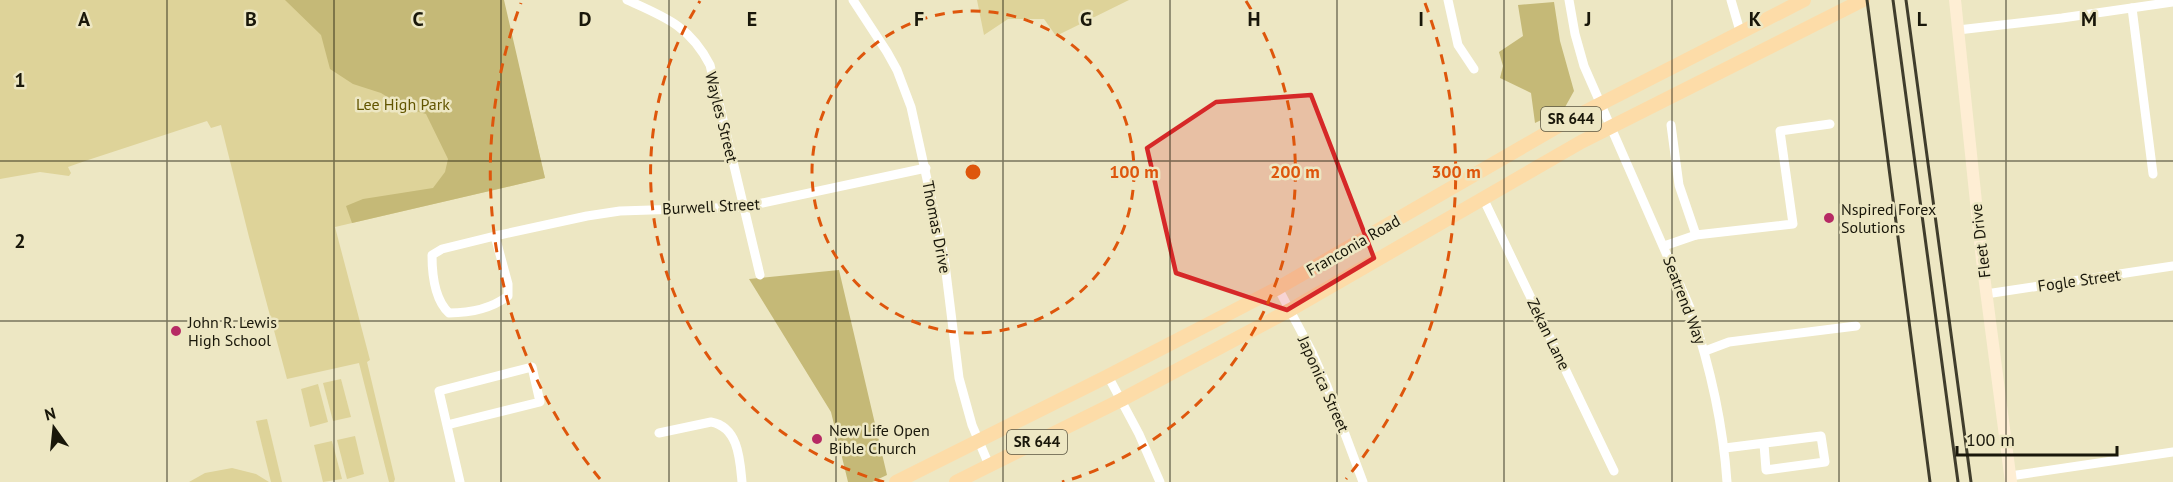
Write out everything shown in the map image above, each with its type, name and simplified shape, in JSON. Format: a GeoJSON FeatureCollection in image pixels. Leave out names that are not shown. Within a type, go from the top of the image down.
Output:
{"type":"FeatureCollection","features":[{"type":"Feature","properties":{"kind":"main road","name":"Franconia Road"},"geometry":{"type":"LineString","coordinates":[[897,482],[1278,288],[1599,104],[1804,0]]}},
{"type":"Feature","properties":{"kind":"main road","name":"Franconia Road"},"geometry":{"type":"LineString","coordinates":[[956,482],[1121,400],[1290,310],[1610,127],[1863,0]]}},
{"type":"Feature","properties":{"kind":"street","name":"Wayles Street"},"geometry":{"type":"LineString","coordinates":[[627,0],[675,23],[690,35],[710,65],[760,275]]}},
{"type":"Feature","properties":{"kind":"street","name":"Thomas Drive"},"geometry":{"type":"LineString","coordinates":[[853,0],[887,52],[901,79],[911,107],[944,256],[957,371],[966,409],[989,465]]}},
{"type":"Feature","properties":{"kind":"street"},"geometry":{"type":"LineString","coordinates":[[1448,0],[1458,45],[1474,69]]}},
{"type":"Feature","properties":{"kind":"street","name":"Seatrend Way"},"geometry":{"type":"LineString","coordinates":[[1569,0],[1581,56],[1599,104],[1664,246],[1691,310],[1705,351],[1721,421],[1727,482]]}},
{"type":"Feature","properties":{"kind":"street"},"geometry":{"type":"LineString","coordinates":[[1731,0],[1740,32]]}},
{"type":"Feature","properties":{"kind":"street","name":"Fleet Drive"},"geometry":{"type":"LineString","coordinates":[[1955,0],[1986,294],[2011,479]]}},
{"type":"Feature","properties":{"kind":"street"},"geometry":{"type":"LineString","coordinates":[[1958,30],[2173,2]]}},
{"type":"Feature","properties":{"kind":"street"},"geometry":{"type":"LineString","coordinates":[[2132,8],[2153,174]]}},
{"type":"Feature","properties":{"kind":"street"},"geometry":{"type":"LineString","coordinates":[[1664,246],[1696,235],[1793,224],[1780,131],[1830,124]]}},
{"type":"Feature","properties":{"kind":"street"},"geometry":{"type":"LineString","coordinates":[[1671,125],[1679,185],[1696,235]]}},
{"type":"Feature","properties":{"kind":"street","name":"Burwell Street"},"geometry":{"type":"LineString","coordinates":[[495,236],[508,284],[508,296],[498,304],[450,314],[441,305],[432,268],[432,255],[442,249],[495,236],[587,216],[620,211],[744,207],[926,168]]}},
{"type":"Feature","properties":{"kind":"street","name":"Zekan Lane"},"geometry":{"type":"LineString","coordinates":[[1484,198],[1614,471]]}},
{"type":"Feature","properties":{"kind":"street","name":"Fogle Street"},"geometry":{"type":"LineString","coordinates":[[1986,294],[2173,266]]}},
{"type":"Feature","properties":{"kind":"street","name":"Japonica Street"},"geometry":{"type":"LineString","coordinates":[[1278,288],[1327,386],[1363,482]]}},
{"type":"Feature","properties":{"kind":"street"},"geometry":{"type":"LineString","coordinates":[[1705,351],[1729,342],[1856,326]]}},
{"type":"Feature","properties":{"kind":"street"},"geometry":{"type":"LineString","coordinates":[[447,425],[540,402],[532,367],[439,391],[460,482]]}},
{"type":"Feature","properties":{"kind":"street"},"geometry":{"type":"LineString","coordinates":[[1108,376],[1160,482]]}},
{"type":"Feature","properties":{"kind":"street"},"geometry":{"type":"LineString","coordinates":[[658,434],[711,422],[719,424],[738,448],[742,482]]}},
{"type":"Feature","properties":{"kind":"street"},"geometry":{"type":"LineString","coordinates":[[1725,448],[1821,436],[1825,462],[1766,470],[1764,444]]}},
{"type":"Feature","properties":{"kind":"street"},"geometry":{"type":"LineString","coordinates":[[2011,479],[2173,452]]}},
{"type":"Feature","properties":{"kind":"highlighted area"},"geometry":{"type":"Polygon","coordinates":[[[1311,95],[1374,258],[1287,310],[1176,273],[1147,148],[1216,102],[1311,95]]]}},
{"type":"Feature","properties":{"kind":"green space","name":"Lee High Park"},"geometry":{"type":"Polygon","coordinates":[[[0,0],[503,0],[545,178],[335,227],[370,360],[367,362],[394,482],[389,482],[359,363],[287,379],[221,125],[211,128],[207,121],[85,161],[68,167],[71,173],[69,176],[40,172],[0,179],[0,0]]]}},
{"type":"Feature","properties":{"kind":"green space"},"geometry":{"type":"Polygon","coordinates":[[[285,0],[504,0],[545,178],[352,223],[346,206],[363,199],[433,188],[445,172],[448,159],[426,114],[405,108],[381,93],[353,84],[330,69],[321,35],[285,0]]]}},
{"type":"Feature","properties":{"kind":"green space"},"geometry":{"type":"Polygon","coordinates":[[[977,0],[1129,0],[1056,36],[1044,19],[1008,19],[984,35],[977,0]]]}},
{"type":"Feature","properties":{"kind":"green space"},"geometry":{"type":"Polygon","coordinates":[[[1554,2],[1560,41],[1574,91],[1564,109],[1535,123],[1531,93],[1500,78],[1503,66],[1499,52],[1523,36],[1518,5],[1554,2]]]}},
{"type":"Feature","properties":{"kind":"green space"},"geometry":{"type":"Polygon","coordinates":[[[839,270],[887,475],[872,482],[848,482],[831,412],[749,279],[839,270]]]}},
{"type":"Feature","properties":{"kind":"green space"},"geometry":{"type":"Polygon","coordinates":[[[341,379],[351,417],[333,421],[323,383],[341,379]]]}},
{"type":"Feature","properties":{"kind":"green space"},"geometry":{"type":"Polygon","coordinates":[[[318,384],[328,422],[310,427],[301,389],[318,384]]]}},
{"type":"Feature","properties":{"kind":"green space"},"geometry":{"type":"Polygon","coordinates":[[[267,419],[282,482],[271,482],[256,421],[267,419]]]}},
{"type":"Feature","properties":{"kind":"green space"},"geometry":{"type":"Polygon","coordinates":[[[355,436],[364,474],[347,479],[337,440],[355,436]]]}},
{"type":"Feature","properties":{"kind":"green space"},"geometry":{"type":"Polygon","coordinates":[[[332,441],[342,479],[323,482],[314,445],[332,441]]]}},
{"type":"Feature","properties":{"kind":"green space"},"geometry":{"type":"Polygon","coordinates":[[[232,468],[256,474],[269,482],[189,482],[205,473],[232,468]]]}},
{"type":"Feature","properties":{"kind":"railway"},"geometry":{"type":"LineString","coordinates":[[1867,0],[1930,482]]}},
{"type":"Feature","properties":{"kind":"railway"},"geometry":{"type":"LineString","coordinates":[[1893,0],[1958,482]]}},
{"type":"Feature","properties":{"kind":"railway"},"geometry":{"type":"LineString","coordinates":[[1906,0],[1971,482]]}},
{"type":"Feature","properties":{"kind":"place","name":"Nspired Forex Solutions"},"geometry":{"type":"Point","coordinates":[1829,218]}},
{"type":"Feature","properties":{"kind":"place","name":"John R. Lewis High School"},"geometry":{"type":"Point","coordinates":[176,331]}},
{"type":"Feature","properties":{"kind":"place","name":"New Life Open Bible Church"},"geometry":{"type":"Point","coordinates":[817,439]}}]}
